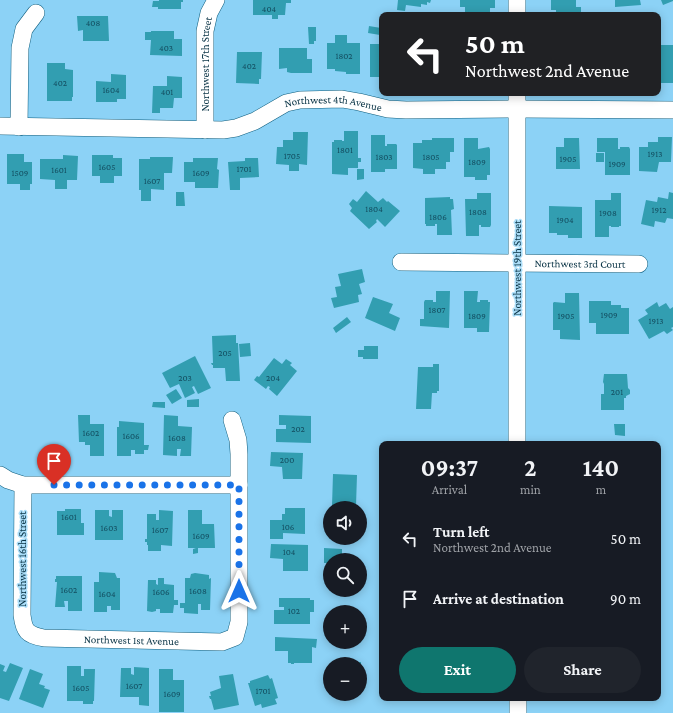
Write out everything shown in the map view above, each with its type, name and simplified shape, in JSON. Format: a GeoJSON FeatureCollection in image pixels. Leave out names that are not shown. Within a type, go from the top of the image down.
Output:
{"type":"FeatureCollection","features":[{"type":"Feature","properties":{"kind":"street","name":"Northwest 17th Street"},"geometry":{"type":"LineString","coordinates":[[205,130],[205,31],[209,13],[216,0]]}},
{"type":"Feature","properties":{"kind":"street"},"geometry":{"type":"LineString","coordinates":[[517,0],[517,12]]}},
{"type":"Feature","properties":{"kind":"street"},"geometry":{"type":"LineString","coordinates":[[19,127],[20,48],[24,29],[36,13]]}},
{"type":"Feature","properties":{"kind":"street","name":"Northwest 4th Avenue"},"geometry":{"type":"LineString","coordinates":[[0,126],[223,130],[236,128],[255,120],[286,102],[300,100],[342,100],[388,109],[406,110],[517,101],[673,110]]}},
{"type":"Feature","properties":{"kind":"street","name":"Northwest 19th Street"},"geometry":{"type":"LineString","coordinates":[[517,101],[517,441]]}},
{"type":"Feature","properties":{"kind":"street","name":"Northwest 3rd Court"},"geometry":{"type":"LineString","coordinates":[[401,262],[639,264]]}},
{"type":"Feature","properties":{"kind":"street"},"geometry":{"type":"LineString","coordinates":[[0,475],[8,480],[23,485],[239,485],[238,440],[232,420]]}},
{"type":"Feature","properties":{"kind":"street","name":"Northwest 16th Street"},"geometry":{"type":"LineString","coordinates":[[23,485],[22,615],[27,633]]}},
{"type":"Feature","properties":{"kind":"street","name":"Northwest 1st Avenue"},"geometry":{"type":"LineString","coordinates":[[27,633],[44,638],[222,642],[235,637],[239,622],[239,485]]}},
{"type":"Feature","properties":{"kind":"street"},"geometry":{"type":"LineString","coordinates":[[518,701],[518,713]]}},
{"type":"Feature","properties":{"kind":"building"},"geometry":{"type":"Polygon","coordinates":[[[183,0],[183,2],[181,2],[181,9],[158,9],[158,7],[152,7],[153,1],[183,0]]]}},
{"type":"Feature","properties":{"kind":"building"},"geometry":{"type":"Polygon","coordinates":[[[253,0],[291,0],[291,3],[286,3],[285,15],[278,15],[278,19],[272,19],[272,15],[253,15],[253,0]]]}},
{"type":"Feature","properties":{"kind":"building"},"geometry":{"type":"Polygon","coordinates":[[[398,0],[431,0],[430,3],[427,2],[427,5],[421,4],[421,7],[406,5],[405,11],[397,10],[398,0]]]}},
{"type":"Feature","properties":{"kind":"building"},"geometry":{"type":"Polygon","coordinates":[[[460,0],[495,0],[495,8],[490,8],[490,12],[465,12],[465,7],[460,7],[460,0]]]}},
{"type":"Feature","properties":{"kind":"building"},"geometry":{"type":"Polygon","coordinates":[[[551,0],[576,0],[576,7],[581,7],[581,12],[556,12],[556,10],[551,10],[551,0]]]}},
{"type":"Feature","properties":{"kind":"building"},"geometry":{"type":"Polygon","coordinates":[[[615,0],[640,0],[641,5],[615,7],[615,0]]]}},
{"type":"Feature","properties":{"kind":"building"},"geometry":{"type":"Polygon","coordinates":[[[661,0],[673,0],[673,1],[663,5],[661,0]]]}},
{"type":"Feature","properties":{"kind":"building"},"geometry":{"type":"Polygon","coordinates":[[[77,16],[108,16],[109,41],[83,41],[83,30],[78,31],[77,16]]]}},
{"type":"Feature","properties":{"kind":"building"},"geometry":{"type":"Polygon","coordinates":[[[369,26],[379,28],[379,35],[368,33],[369,26]]]}},
{"type":"Feature","properties":{"kind":"building"},"geometry":{"type":"Polygon","coordinates":[[[308,27],[316,27],[316,41],[314,41],[314,44],[309,44],[308,27]]]}},
{"type":"Feature","properties":{"kind":"building"},"geometry":{"type":"Polygon","coordinates":[[[174,31],[174,39],[182,39],[182,56],[150,55],[151,40],[145,40],[145,32],[174,31]]]}},
{"type":"Feature","properties":{"kind":"building"},"geometry":{"type":"Polygon","coordinates":[[[335,35],[347,35],[347,43],[360,43],[360,74],[346,74],[346,72],[335,71],[335,69],[327,69],[327,43],[335,43],[335,35]]]}},
{"type":"Feature","properties":{"kind":"building"},"geometry":{"type":"Polygon","coordinates":[[[370,44],[379,44],[379,77],[370,77],[370,44]]]}},
{"type":"Feature","properties":{"kind":"building"},"geometry":{"type":"Polygon","coordinates":[[[661,45],[673,45],[673,83],[661,83],[661,45]]]}},
{"type":"Feature","properties":{"kind":"building"},"geometry":{"type":"Polygon","coordinates":[[[279,48],[307,48],[307,59],[312,59],[312,73],[291,73],[287,72],[287,68],[279,69],[279,48]]]}},
{"type":"Feature","properties":{"kind":"building"},"geometry":{"type":"Polygon","coordinates":[[[237,52],[262,52],[261,79],[259,79],[259,84],[236,83],[237,52]]]}},
{"type":"Feature","properties":{"kind":"building"},"geometry":{"type":"Polygon","coordinates":[[[47,63],[65,63],[65,69],[73,70],[72,101],[47,101],[47,63]]]}},
{"type":"Feature","properties":{"kind":"building"},"geometry":{"type":"Polygon","coordinates":[[[111,74],[126,75],[126,99],[117,99],[117,102],[96,102],[96,81],[111,82],[111,74]]]}},
{"type":"Feature","properties":{"kind":"building"},"geometry":{"type":"Polygon","coordinates":[[[167,76],[182,77],[182,98],[174,98],[173,108],[160,108],[160,113],[152,113],[153,86],[167,86],[167,76]]]}},
{"type":"Feature","properties":{"kind":"building"},"geometry":{"type":"Polygon","coordinates":[[[344,131],[358,131],[358,158],[361,158],[361,162],[358,162],[358,168],[348,168],[348,175],[332,174],[332,142],[334,142],[334,140],[344,141],[344,131]]]}},
{"type":"Feature","properties":{"kind":"building"},"geometry":{"type":"Polygon","coordinates":[[[293,132],[308,132],[307,165],[299,164],[299,171],[289,171],[289,165],[276,164],[277,147],[283,147],[283,140],[293,140],[293,132]]]}},
{"type":"Feature","properties":{"kind":"building"},"geometry":{"type":"Polygon","coordinates":[[[371,135],[385,135],[385,146],[387,146],[387,144],[397,145],[397,169],[385,169],[385,172],[371,172],[371,135]]]}},
{"type":"Feature","properties":{"kind":"building"},"geometry":{"type":"Polygon","coordinates":[[[658,137],[672,137],[671,162],[659,162],[657,172],[639,171],[639,147],[648,147],[648,142],[658,142],[658,137]]]}},
{"type":"Feature","properties":{"kind":"building"},"geometry":{"type":"Polygon","coordinates":[[[432,138],[454,138],[454,152],[450,152],[450,162],[446,162],[446,169],[435,169],[435,174],[423,174],[423,169],[413,168],[413,143],[422,143],[422,140],[432,140],[432,138]]]}},
{"type":"Feature","properties":{"kind":"building"},"geometry":{"type":"Polygon","coordinates":[[[464,138],[478,138],[478,149],[489,147],[490,175],[487,175],[487,180],[475,180],[475,177],[464,177],[464,138]]]}},
{"type":"Feature","properties":{"kind":"building"},"geometry":{"type":"Polygon","coordinates":[[[564,138],[579,138],[580,169],[556,169],[556,147],[564,147],[564,138]]]}},
{"type":"Feature","properties":{"kind":"building"},"geometry":{"type":"Polygon","coordinates":[[[597,138],[618,138],[618,149],[620,149],[620,147],[629,147],[630,175],[605,175],[605,152],[597,152],[597,138]]]}},
{"type":"Feature","properties":{"kind":"building"},"geometry":{"type":"Polygon","coordinates":[[[596,153],[604,153],[604,162],[596,162],[596,153]]]}},
{"type":"Feature","properties":{"kind":"building"},"geometry":{"type":"Polygon","coordinates":[[[7,154],[24,154],[24,162],[32,162],[32,184],[30,184],[30,190],[20,190],[20,184],[7,184],[7,154]]]}},
{"type":"Feature","properties":{"kind":"building"},"geometry":{"type":"Polygon","coordinates":[[[63,155],[78,156],[77,180],[67,180],[67,189],[55,189],[55,180],[40,179],[40,159],[63,159],[63,155]]]}},
{"type":"Feature","properties":{"kind":"building"},"geometry":{"type":"Polygon","coordinates":[[[92,155],[113,155],[113,158],[122,158],[122,176],[114,176],[114,183],[100,183],[100,176],[92,176],[92,155]]]}},
{"type":"Feature","properties":{"kind":"building"},"geometry":{"type":"Polygon","coordinates":[[[150,157],[173,157],[172,173],[164,173],[164,190],[151,189],[151,201],[141,201],[141,190],[139,190],[139,159],[150,159],[150,157]]]}},
{"type":"Feature","properties":{"kind":"building"},"geometry":{"type":"Polygon","coordinates":[[[193,158],[218,158],[218,188],[195,188],[195,182],[184,182],[184,162],[193,162],[193,158]]]}},
{"type":"Feature","properties":{"kind":"building"},"geometry":{"type":"Polygon","coordinates":[[[245,158],[258,158],[259,177],[240,178],[240,190],[230,190],[228,162],[245,161],[245,158]]]}},
{"type":"Feature","properties":{"kind":"building"},"geometry":{"type":"Polygon","coordinates":[[[357,169],[364,169],[364,179],[357,180],[357,169]]]}},
{"type":"Feature","properties":{"kind":"building"},"geometry":{"type":"Polygon","coordinates":[[[366,191],[378,202],[383,198],[400,211],[385,227],[377,219],[377,222],[369,229],[350,211],[352,208],[349,204],[353,199],[357,202],[366,191]]]}},
{"type":"Feature","properties":{"kind":"building"},"geometry":{"type":"Polygon","coordinates":[[[176,192],[184,192],[185,206],[176,206],[176,192]]]}},
{"type":"Feature","properties":{"kind":"building"},"geometry":{"type":"Polygon","coordinates":[[[669,192],[673,193],[673,219],[667,218],[665,223],[655,221],[654,227],[641,224],[646,200],[657,202],[658,197],[668,199],[669,192]]]}},
{"type":"Feature","properties":{"kind":"building"},"geometry":{"type":"Polygon","coordinates":[[[477,193],[491,193],[491,225],[490,227],[481,227],[481,225],[479,225],[479,236],[466,236],[465,199],[477,199],[477,193]]]}},
{"type":"Feature","properties":{"kind":"building"},"geometry":{"type":"Polygon","coordinates":[[[611,193],[621,193],[621,226],[609,226],[609,237],[595,237],[595,200],[611,200],[611,193]]]}},
{"type":"Feature","properties":{"kind":"building"},"geometry":{"type":"Polygon","coordinates":[[[450,197],[450,199],[453,199],[454,209],[451,210],[452,235],[437,235],[437,224],[435,224],[435,226],[426,226],[425,224],[425,198],[450,197]]]}},
{"type":"Feature","properties":{"kind":"building"},"geometry":{"type":"Polygon","coordinates":[[[549,206],[582,207],[582,238],[568,238],[568,235],[549,233],[549,206]]]}},
{"type":"Feature","properties":{"kind":"building"},"geometry":{"type":"Polygon","coordinates":[[[362,269],[365,282],[359,284],[362,294],[358,295],[359,302],[334,308],[331,298],[337,297],[335,287],[341,286],[338,274],[362,269]]]}},
{"type":"Feature","properties":{"kind":"building"},"geometry":{"type":"Polygon","coordinates":[[[436,291],[450,291],[449,328],[420,326],[420,319],[424,319],[424,302],[425,300],[433,300],[433,302],[436,302],[436,291]]]}},
{"type":"Feature","properties":{"kind":"building"},"geometry":{"type":"Polygon","coordinates":[[[464,291],[478,291],[477,302],[480,302],[480,300],[488,300],[488,302],[490,302],[489,332],[477,332],[477,328],[464,328],[464,291]]]}},
{"type":"Feature","properties":{"kind":"building"},"geometry":{"type":"Polygon","coordinates":[[[565,293],[579,293],[580,340],[560,339],[560,330],[553,330],[553,303],[565,303],[565,293]]]}},
{"type":"Feature","properties":{"kind":"building"},"geometry":{"type":"Polygon","coordinates":[[[373,297],[393,304],[389,313],[400,318],[395,331],[365,318],[373,297]]]}},
{"type":"Feature","properties":{"kind":"building"},"geometry":{"type":"Polygon","coordinates":[[[589,301],[611,301],[611,305],[621,305],[621,308],[629,308],[629,334],[596,334],[596,323],[589,323],[589,301]]]}},
{"type":"Feature","properties":{"kind":"building"},"geometry":{"type":"Polygon","coordinates":[[[657,302],[659,307],[666,303],[670,309],[673,307],[673,327],[671,328],[673,330],[667,334],[664,331],[649,339],[638,320],[648,314],[645,310],[657,302]]]}},
{"type":"Feature","properties":{"kind":"building"},"geometry":{"type":"Polygon","coordinates":[[[347,317],[351,322],[336,333],[333,328],[347,317]]]}},
{"type":"Feature","properties":{"kind":"building"},"geometry":{"type":"Polygon","coordinates":[[[236,335],[236,343],[238,343],[240,381],[226,381],[225,368],[213,368],[211,363],[213,363],[212,336],[236,335]]]}},
{"type":"Feature","properties":{"kind":"building"},"geometry":{"type":"Polygon","coordinates":[[[250,343],[251,356],[240,357],[239,344],[250,343]]]}},
{"type":"Feature","properties":{"kind":"building"},"geometry":{"type":"Polygon","coordinates":[[[364,346],[378,346],[378,359],[363,359],[363,357],[358,357],[358,350],[364,350],[364,346]]]}},
{"type":"Feature","properties":{"kind":"building"},"geometry":{"type":"Polygon","coordinates":[[[195,356],[211,388],[198,394],[194,386],[192,387],[195,393],[185,398],[179,384],[170,388],[162,373],[195,356]]]}},
{"type":"Feature","properties":{"kind":"building"},"geometry":{"type":"Polygon","coordinates":[[[274,358],[282,364],[286,359],[292,363],[290,365],[297,371],[277,396],[269,389],[270,387],[268,386],[266,389],[254,380],[257,376],[259,377],[274,358]]]}},
{"type":"Feature","properties":{"kind":"building"},"geometry":{"type":"Polygon","coordinates":[[[433,364],[439,364],[439,391],[437,391],[437,393],[432,393],[431,409],[416,409],[418,367],[433,367],[433,364]]]}},
{"type":"Feature","properties":{"kind":"building"},"geometry":{"type":"Polygon","coordinates":[[[604,374],[627,374],[630,394],[624,398],[624,410],[601,410],[601,394],[604,394],[604,374]]]}},
{"type":"Feature","properties":{"kind":"building"},"geometry":{"type":"Polygon","coordinates":[[[176,389],[182,398],[172,404],[166,395],[176,389]]]}},
{"type":"Feature","properties":{"kind":"building"},"geometry":{"type":"Polygon","coordinates":[[[199,399],[199,407],[187,407],[187,400],[199,399]]]}},
{"type":"Feature","properties":{"kind":"building"},"geometry":{"type":"Polygon","coordinates":[[[153,402],[165,402],[165,408],[152,407],[153,402]]]}},
{"type":"Feature","properties":{"kind":"building"},"geometry":{"type":"Polygon","coordinates":[[[78,415],[90,415],[90,424],[104,424],[104,456],[90,456],[90,445],[85,445],[85,442],[79,442],[78,415]]]}},
{"type":"Feature","properties":{"kind":"building"},"geometry":{"type":"Polygon","coordinates":[[[164,415],[178,416],[178,426],[192,427],[191,456],[180,456],[181,449],[177,449],[177,456],[163,455],[164,415]]]}},
{"type":"Feature","properties":{"kind":"building"},"geometry":{"type":"Polygon","coordinates":[[[279,415],[311,416],[311,443],[276,442],[276,429],[286,429],[286,425],[279,425],[279,415]]]}},
{"type":"Feature","properties":{"kind":"building"},"geometry":{"type":"Polygon","coordinates":[[[119,421],[144,423],[144,445],[149,445],[148,450],[144,450],[144,454],[135,454],[135,450],[131,450],[131,456],[117,456],[117,427],[119,427],[119,421]]]}},
{"type":"Feature","properties":{"kind":"building"},"geometry":{"type":"Polygon","coordinates":[[[614,424],[625,424],[625,436],[615,435],[614,424]]]}},
{"type":"Feature","properties":{"kind":"building"},"geometry":{"type":"Polygon","coordinates":[[[271,452],[303,453],[302,479],[283,479],[282,467],[270,466],[271,452]]]}},
{"type":"Feature","properties":{"kind":"building"},"geometry":{"type":"Polygon","coordinates":[[[333,474],[357,475],[356,501],[332,501],[333,474]]]}},
{"type":"Feature","properties":{"kind":"building"},"geometry":{"type":"Polygon","coordinates":[[[285,508],[305,508],[305,534],[283,533],[283,539],[270,539],[270,520],[282,520],[282,514],[285,514],[285,508]]]}},
{"type":"Feature","properties":{"kind":"building"},"geometry":{"type":"Polygon","coordinates":[[[65,509],[81,509],[81,523],[84,523],[84,535],[57,535],[57,511],[65,511],[65,509]]]}},
{"type":"Feature","properties":{"kind":"building"},"geometry":{"type":"Polygon","coordinates":[[[95,510],[109,510],[109,516],[112,517],[112,510],[123,510],[123,540],[95,540],[95,510]]]}},
{"type":"Feature","properties":{"kind":"building"},"geometry":{"type":"Polygon","coordinates":[[[159,510],[173,511],[172,546],[161,545],[161,551],[148,551],[147,542],[145,542],[145,539],[147,539],[147,514],[156,514],[156,520],[159,520],[159,510]]]}},
{"type":"Feature","properties":{"kind":"building"},"geometry":{"type":"Polygon","coordinates":[[[188,510],[202,510],[202,524],[214,524],[215,548],[198,548],[198,553],[193,554],[193,549],[196,548],[188,548],[188,510]]]}},
{"type":"Feature","properties":{"kind":"building"},"geometry":{"type":"Polygon","coordinates":[[[271,544],[308,545],[308,571],[283,571],[283,559],[270,558],[271,544]]]}},
{"type":"Feature","properties":{"kind":"building"},"geometry":{"type":"Polygon","coordinates":[[[324,548],[342,549],[342,553],[324,553],[324,548]]]}},
{"type":"Feature","properties":{"kind":"building"},"geometry":{"type":"Polygon","coordinates":[[[99,572],[115,573],[117,578],[120,578],[120,610],[111,610],[111,606],[107,606],[107,612],[94,612],[94,582],[99,582],[99,572]]]}},
{"type":"Feature","properties":{"kind":"building"},"geometry":{"type":"Polygon","coordinates":[[[195,573],[209,575],[209,579],[211,578],[210,610],[201,610],[201,604],[198,604],[198,614],[184,613],[184,608],[180,608],[180,603],[185,603],[185,578],[190,578],[191,574],[195,573]]]}},
{"type":"Feature","properties":{"kind":"building"},"geometry":{"type":"Polygon","coordinates":[[[56,576],[82,576],[82,611],[68,611],[68,601],[64,601],[65,607],[55,607],[56,576]]]}},
{"type":"Feature","properties":{"kind":"building"},"geometry":{"type":"Polygon","coordinates":[[[158,578],[164,578],[164,584],[174,585],[174,600],[178,600],[178,605],[174,605],[173,613],[160,613],[160,609],[156,609],[156,611],[152,612],[147,611],[148,580],[156,580],[156,584],[158,585],[158,578]]]}},
{"type":"Feature","properties":{"kind":"building"},"geometry":{"type":"Polygon","coordinates":[[[279,598],[310,598],[310,600],[314,600],[314,612],[310,612],[310,624],[274,624],[274,610],[284,610],[284,607],[279,607],[279,598]]]}},
{"type":"Feature","properties":{"kind":"building"},"geometry":{"type":"Polygon","coordinates":[[[275,637],[317,639],[316,648],[312,647],[312,663],[288,663],[288,651],[275,651],[275,637]]]}},
{"type":"Feature","properties":{"kind":"building"},"geometry":{"type":"Polygon","coordinates":[[[10,663],[23,668],[9,701],[0,698],[0,664],[5,666],[3,671],[6,672],[10,663]]]}},
{"type":"Feature","properties":{"kind":"building"},"geometry":{"type":"Polygon","coordinates":[[[67,666],[81,666],[81,676],[84,676],[84,669],[95,669],[93,704],[83,704],[83,701],[67,701],[67,666]]]}},
{"type":"Feature","properties":{"kind":"building"},"geometry":{"type":"Polygon","coordinates":[[[134,667],[149,668],[149,706],[139,705],[139,697],[120,697],[121,668],[131,668],[131,674],[134,675],[134,667]]]}},
{"type":"Feature","properties":{"kind":"building"},"geometry":{"type":"Polygon","coordinates":[[[30,669],[43,674],[39,684],[50,690],[43,708],[19,699],[30,669]]]}},
{"type":"Feature","properties":{"kind":"building"},"geometry":{"type":"Polygon","coordinates":[[[159,669],[173,669],[173,680],[184,680],[184,712],[159,712],[159,669]]]}},
{"type":"Feature","properties":{"kind":"building"},"geometry":{"type":"Polygon","coordinates":[[[233,674],[239,705],[214,710],[209,696],[211,696],[210,692],[221,688],[219,676],[233,674]]]}},
{"type":"Feature","properties":{"kind":"building"},"geometry":{"type":"Polygon","coordinates":[[[268,675],[270,679],[272,678],[278,698],[275,699],[277,704],[262,708],[261,704],[255,706],[248,683],[268,675]]]}},
{"type":"Feature","properties":{"kind":"route"},"geometry":{"type":"LineString","coordinates":[[54,485],[239,485],[239,591]]}}]}
